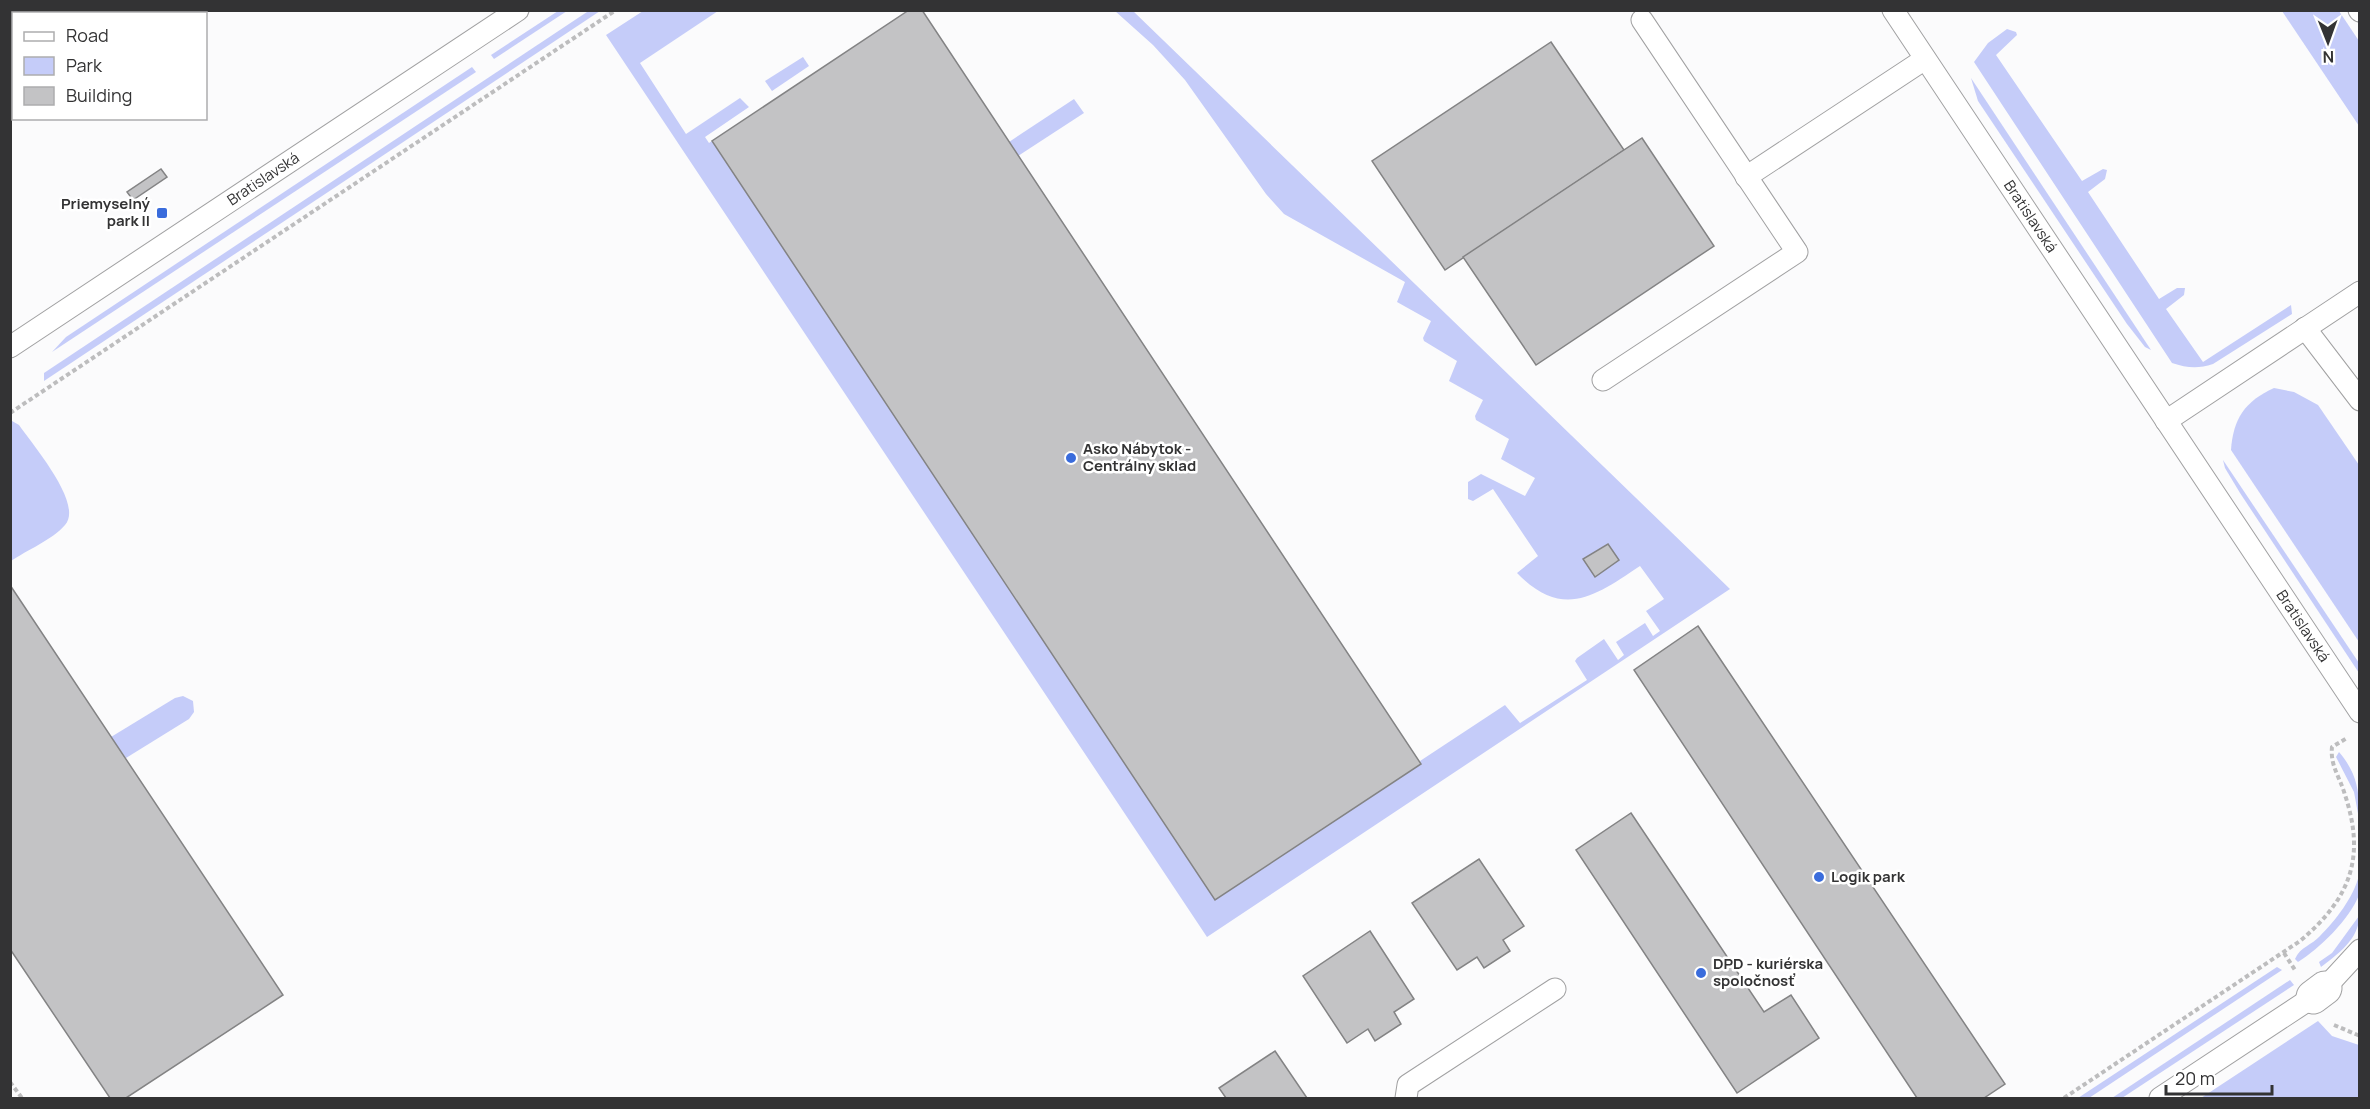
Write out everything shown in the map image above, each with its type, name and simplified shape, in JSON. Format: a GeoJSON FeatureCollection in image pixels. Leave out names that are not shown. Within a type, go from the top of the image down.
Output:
{"type":"FeatureCollection","features":[{"type":"Feature","properties":{"kind":"lane","name":"Bratislavská"},"geometry":{"type":"LineString","coordinates":[[10,347],[518,10]]}},
{"type":"Feature","properties":{"kind":"lane","name":"Bratislavská"},"geometry":{"type":"LineString","coordinates":[[1893,10],[2360,712]]}},
{"type":"Feature","properties":{"kind":"lane"},"geometry":{"type":"LineString","coordinates":[[1603,380],[1797,252],[1642,20]]}},
{"type":"Feature","properties":{"kind":"lane"},"geometry":{"type":"LineString","coordinates":[[1746,177],[1925,59]]}},
{"type":"Feature","properties":{"kind":"lane"},"geometry":{"type":"LineString","coordinates":[[2166,421],[2360,292]]}},
{"type":"Feature","properties":{"kind":"lane"},"geometry":{"type":"LineString","coordinates":[[2305,328],[2358,397]]}},
{"type":"Feature","properties":{"kind":"lane"},"geometry":{"type":"LineString","coordinates":[[2319,993],[2360,951]]}},
{"type":"Feature","properties":{"kind":"lane"},"geometry":{"type":"LineString","coordinates":[[2160,1098],[2319,993],[2360,975]]}},
{"type":"Feature","properties":{"kind":"lane"},"geometry":{"type":"LineString","coordinates":[[1406,1098],[1408,1085],[1555,989]]}},
{"type":"Feature","properties":{"kind":"path"},"geometry":{"type":"LineString","coordinates":[[10,413],[616,10]]}},
{"type":"Feature","properties":{"kind":"path"},"geometry":{"type":"LineString","coordinates":[[2064,1098],[2300,941],[2332,909],[2352,873],[2356,847],[2345,795],[2331,762],[2332,747],[2350,735]]}},
{"type":"Feature","properties":{"kind":"path"},"geometry":{"type":"LineString","coordinates":[[10,1082],[22,1098]]}},
{"type":"Feature","properties":{"kind":"green space"},"geometry":{"type":"Polygon","coordinates":[[[590,10],[600,11],[44,381],[44,373],[590,10]]]}},
{"type":"Feature","properties":{"kind":"green space"},"geometry":{"type":"Polygon","coordinates":[[[558,11],[567,11],[494,59],[491,55],[558,11]]]}},
{"type":"Feature","properties":{"kind":"green space"},"geometry":{"type":"Polygon","coordinates":[[[643,11],[718,11],[640,63],[686,134],[740,98],[749,107],[705,137],[709,143],[712,141],[1215,899],[1421,764],[1420,761],[1505,705],[1520,723],[1587,680],[1575,661],[1604,639],[1618,660],[1624,655],[1616,642],[1645,623],[1653,636],[1660,631],[1646,611],[1664,599],[1640,566],[1593,594],[1564,599],[1549,596],[1517,573],[1538,556],[1493,489],[1473,501],[1468,499],[1468,482],[1481,474],[1525,496],[1535,478],[1501,459],[1509,439],[1476,420],[1475,416],[1483,400],[1449,381],[1457,361],[1424,341],[1423,338],[1431,321],[1397,302],[1405,282],[1284,214],[1266,194],[1185,80],[1153,45],[1115,11],[1133,11],[1730,589],[1207,937],[606,35],[643,11]]]}},
{"type":"Feature","properties":{"kind":"green space"},"geometry":{"type":"Polygon","coordinates":[[[2282,11],[2339,11],[2359,41],[2359,126],[2282,11]]]}},
{"type":"Feature","properties":{"kind":"green space"},"geometry":{"type":"Polygon","coordinates":[[[2007,29],[2016,32],[2017,35],[1996,55],[2082,181],[2103,169],[2107,170],[2105,179],[2088,192],[2159,299],[2177,288],[2185,288],[2184,295],[2166,309],[2203,362],[2291,305],[2292,314],[2213,364],[2192,367],[2172,363],[1974,62],[1988,43],[2007,29]]]}},
{"type":"Feature","properties":{"kind":"green space"},"geometry":{"type":"Polygon","coordinates":[[[803,57],[809,66],[772,91],[765,81],[803,57]]]}},
{"type":"Feature","properties":{"kind":"green space"},"geometry":{"type":"Polygon","coordinates":[[[472,67],[476,72],[52,352],[66,337],[472,67]]]}},
{"type":"Feature","properties":{"kind":"green space"},"geometry":{"type":"Polygon","coordinates":[[[1971,78],[2151,350],[2145,347],[2127,324],[1978,101],[1971,78]]]}},
{"type":"Feature","properties":{"kind":"green space"},"geometry":{"type":"Polygon","coordinates":[[[1074,99],[1084,113],[1018,156],[1009,142],[1074,99]]]}},
{"type":"Feature","properties":{"kind":"green space"},"geometry":{"type":"Polygon","coordinates":[[[2274,388],[2294,392],[2318,405],[2359,465],[2359,642],[2231,450],[2234,429],[2242,412],[2255,399],[2274,388]]]}},
{"type":"Feature","properties":{"kind":"green space"},"geometry":{"type":"Polygon","coordinates":[[[12,421],[19,425],[54,474],[68,503],[69,515],[65,525],[53,535],[11,561],[12,421]]]}},
{"type":"Feature","properties":{"kind":"green space"},"geometry":{"type":"Polygon","coordinates":[[[2223,460],[2359,663],[2359,673],[2240,493],[2225,468],[2223,460]]]}},
{"type":"Feature","properties":{"kind":"green space"},"geometry":{"type":"Polygon","coordinates":[[[183,696],[193,701],[194,712],[189,719],[126,758],[111,737],[175,698],[183,696]]]}},
{"type":"Feature","properties":{"kind":"green space"},"geometry":{"type":"Polygon","coordinates":[[[2339,752],[2354,775],[2359,800],[2359,819],[2354,792],[2336,757],[2339,752]]]}},
{"type":"Feature","properties":{"kind":"green space"},"geometry":{"type":"Polygon","coordinates":[[[2359,875],[2359,895],[2348,914],[2324,941],[2298,962],[2295,959],[2300,952],[2320,936],[2343,908],[2353,892],[2359,875]]]}},
{"type":"Feature","properties":{"kind":"green space"},"geometry":{"type":"Polygon","coordinates":[[[2359,916],[2352,939],[2321,967],[2319,962],[2332,953],[2359,916]]]}},
{"type":"Feature","properties":{"kind":"green space"},"geometry":{"type":"Polygon","coordinates":[[[2277,967],[2282,970],[2089,1098],[2078,1098],[2277,967]]]}},
{"type":"Feature","properties":{"kind":"green space"},"geometry":{"type":"Polygon","coordinates":[[[2290,980],[2294,985],[2122,1098],[2112,1098],[2290,980]]]}},
{"type":"Feature","properties":{"kind":"green space"},"geometry":{"type":"Polygon","coordinates":[[[2318,1021],[2332,1036],[2359,1045],[2359,1098],[2201,1098],[2318,1021]]]}},
{"type":"Feature","properties":{"kind":"building","name":"Asko Nábytok - Centrálny sklad"},"geometry":{"type":"Polygon","coordinates":[[[909,10],[922,10],[1421,764],[1215,900],[712,141],[909,10]]]}},
{"type":"Feature","properties":{"kind":"building"},"geometry":{"type":"Polygon","coordinates":[[[1551,42],[1624,150],[1445,270],[1372,161],[1551,42]]]}},
{"type":"Feature","properties":{"kind":"building"},"geometry":{"type":"Polygon","coordinates":[[[1642,138],[1714,246],[1536,365],[1463,257],[1642,138]]]}},
{"type":"Feature","properties":{"kind":"building"},"geometry":{"type":"Polygon","coordinates":[[[161,169],[167,177],[133,200],[127,192],[161,169]]]}},
{"type":"Feature","properties":{"kind":"building"},"geometry":{"type":"Polygon","coordinates":[[[1608,544],[1619,560],[1595,577],[1583,559],[1608,544]]]}},
{"type":"Feature","properties":{"kind":"building"},"geometry":{"type":"Polygon","coordinates":[[[10,585],[283,995],[126,1098],[110,1098],[10,949],[10,585]]]}},
{"type":"Feature","properties":{"kind":"building","name":"Logik park"},"geometry":{"type":"Polygon","coordinates":[[[1698,626],[2005,1084],[1984,1098],[1917,1098],[1634,670],[1698,626]]]}},
{"type":"Feature","properties":{"kind":"building"},"geometry":{"type":"Polygon","coordinates":[[[1631,813],[1764,1012],[1791,995],[1819,1038],[1737,1093],[1576,850],[1631,813]]]}},
{"type":"Feature","properties":{"kind":"building"},"geometry":{"type":"Polygon","coordinates":[[[1479,859],[1524,926],[1503,940],[1510,951],[1484,968],[1477,957],[1457,970],[1412,903],[1479,859]]]}},
{"type":"Feature","properties":{"kind":"building"},"geometry":{"type":"Polygon","coordinates":[[[1370,931],[1414,999],[1394,1012],[1401,1024],[1375,1041],[1368,1029],[1347,1043],[1303,976],[1370,931]]]}},
{"type":"Feature","properties":{"kind":"building"},"geometry":{"type":"Polygon","coordinates":[[[1275,1051],[1307,1098],[1226,1098],[1219,1088],[1275,1051]]]}},
{"type":"Feature","properties":{"kind":"place","name":"Priemyselný park II"},"geometry":{"type":"Point","coordinates":[162,213]}},
{"type":"Feature","properties":{"kind":"place","name":"Asko Nábytok - Centrálny sklad"},"geometry":{"type":"Point","coordinates":[1071,458]}},
{"type":"Feature","properties":{"kind":"place","name":"Logik park"},"geometry":{"type":"Point","coordinates":[1819,877]}},
{"type":"Feature","properties":{"kind":"place","name":"DPD - kuriérska spoločnosť"},"geometry":{"type":"Point","coordinates":[1701,973]}}]}
